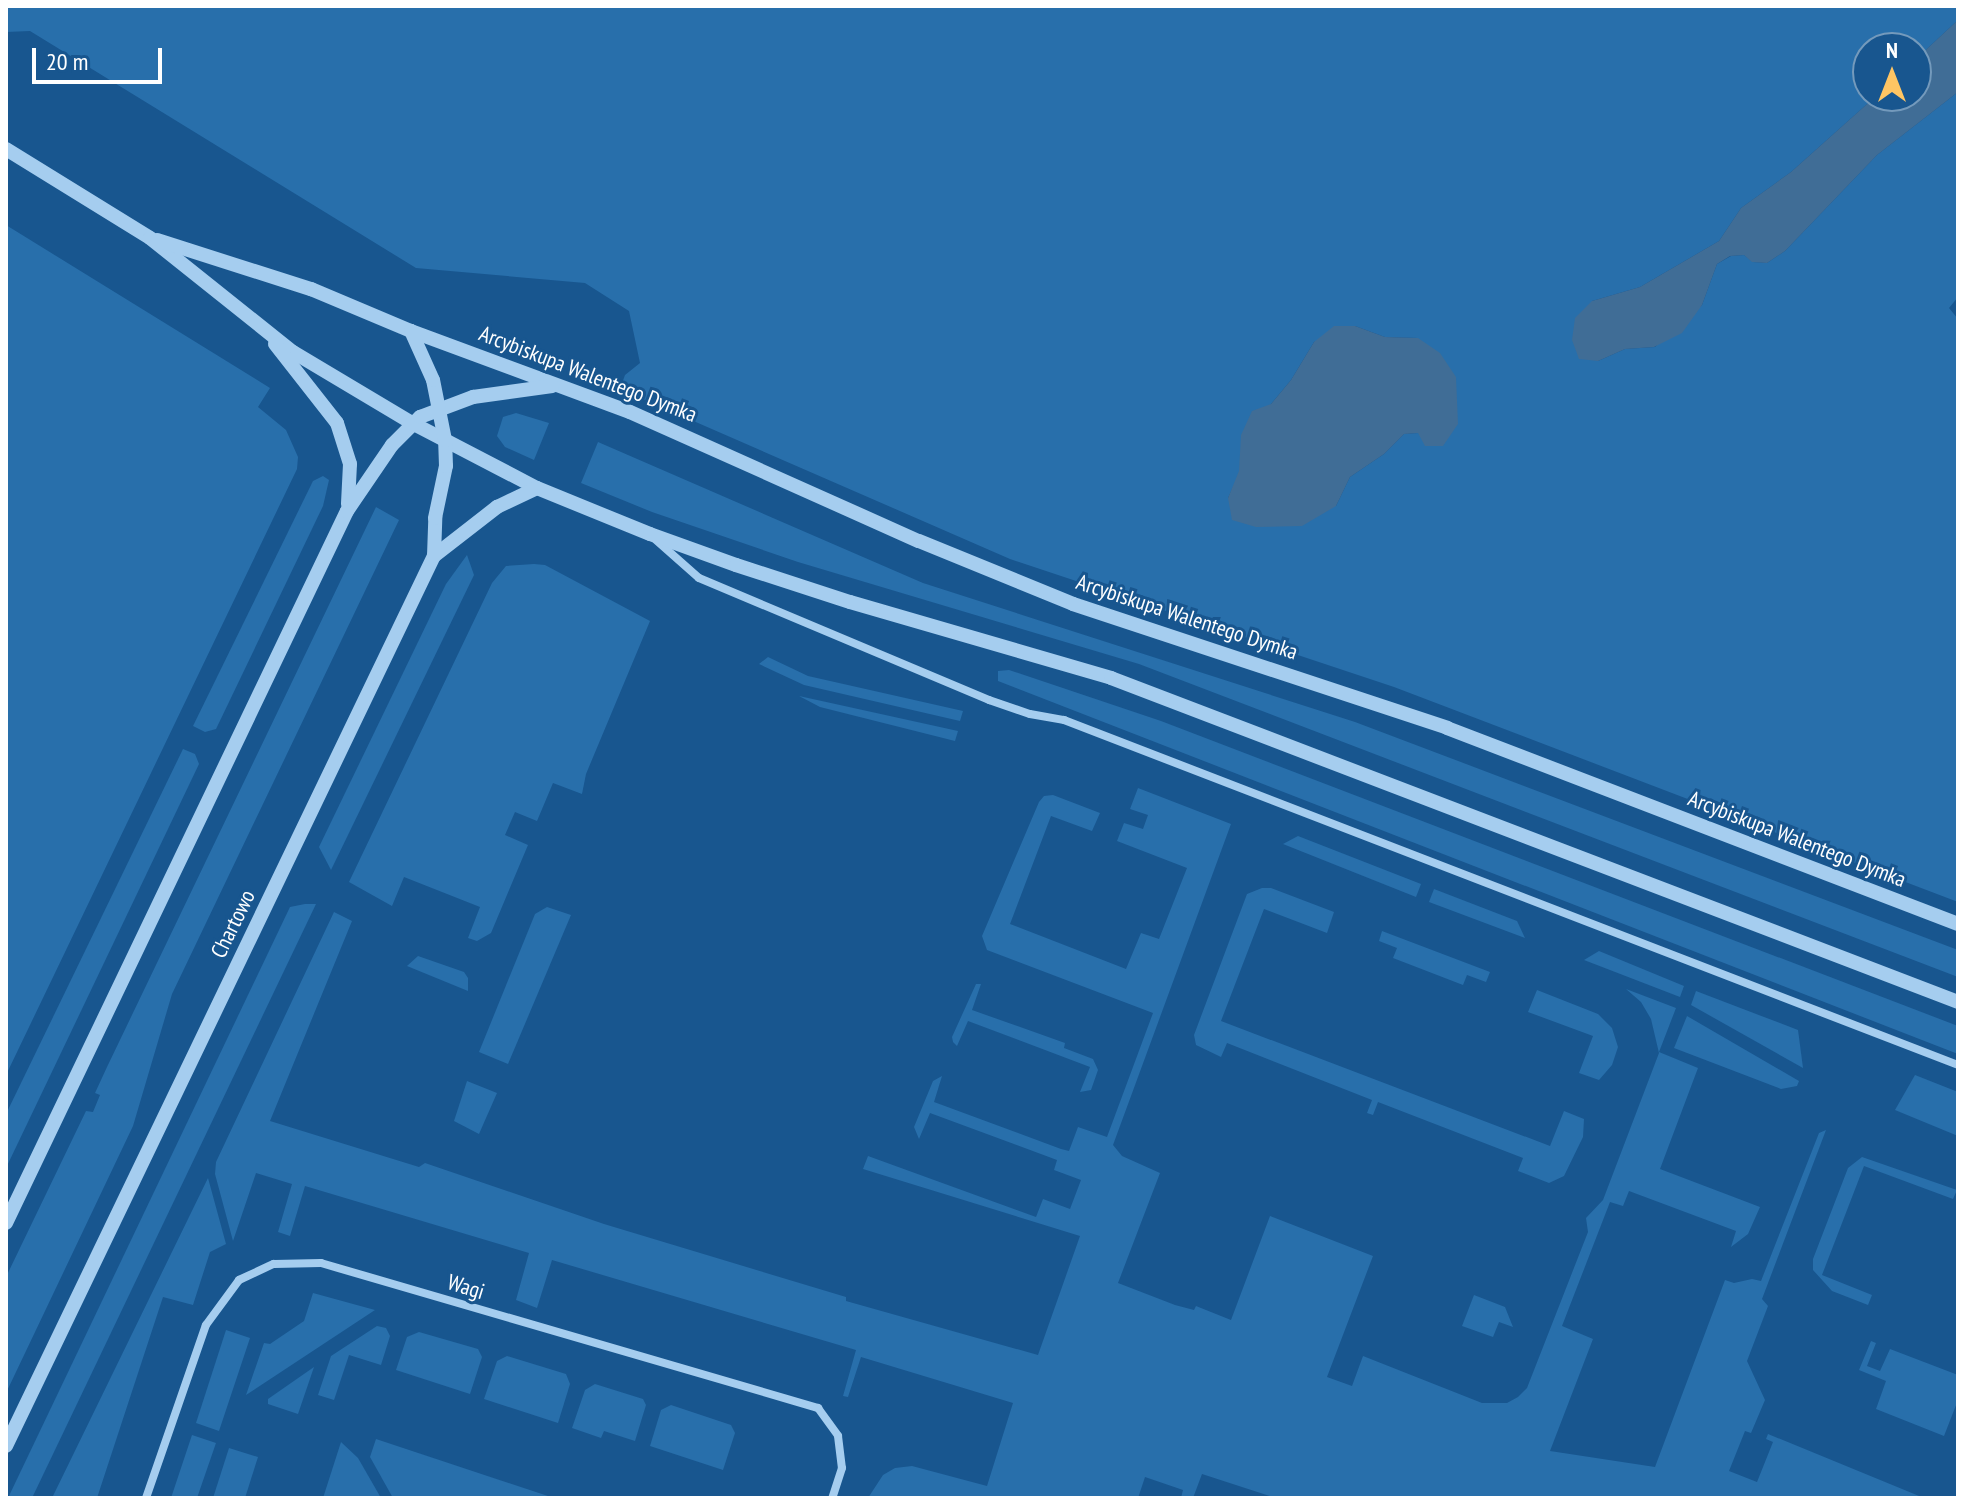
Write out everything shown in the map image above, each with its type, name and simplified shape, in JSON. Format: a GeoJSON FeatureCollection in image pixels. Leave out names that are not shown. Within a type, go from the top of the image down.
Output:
{"type":"FeatureCollection","features":[{"type":"Feature","properties":{"kind":"street"},"geometry":{"type":"LineString","coordinates":[[6,149],[150,238],[271,338],[412,423],[537,488],[650,534],[850,602],[1111,678],[1958,1002]]}},
{"type":"Feature","properties":{"kind":"street","name":"Arcybiskupa Walentego Dymka"},"geometry":{"type":"LineString","coordinates":[[150,238],[311,289],[411,331],[692,437],[919,541],[1073,604],[1447,728],[1958,924]]}},
{"type":"Feature","properties":{"kind":"street","name":"Chartowo"},"geometry":{"type":"LineString","coordinates":[[6,1446],[434,556],[435,518],[446,466],[445,440],[428,367],[411,331]]}},
{"type":"Feature","properties":{"kind":"street"},"geometry":{"type":"LineString","coordinates":[[271,338],[337,423],[352,475],[347,511]]}},
{"type":"Feature","properties":{"kind":"street"},"geometry":{"type":"LineString","coordinates":[[6,1223],[347,511],[392,445],[412,423],[440,408],[515,389],[561,386]]}},
{"type":"Feature","properties":{"kind":"street"},"geometry":{"type":"LineString","coordinates":[[434,556],[497,507],[537,488]]}},
{"type":"Feature","properties":{"kind":"street"},"geometry":{"type":"LineString","coordinates":[[650,534],[699,578],[989,700],[1030,714],[1064,720],[1958,1065]]}},
{"type":"Feature","properties":{"kind":"street","name":"Wagi"},"geometry":{"type":"LineString","coordinates":[[146,1498],[206,1325],[239,1280],[274,1264],[321,1263],[818,1408],[838,1436],[842,1468],[832,1498]]}},
{"type":"Feature","properties":{"kind":"shaded area"},"geometry":{"type":"Polygon","coordinates":[[[6,6],[1958,6],[1958,20],[1932,44],[1932,32],[1852,32],[1852,112],[1858,112],[1791,172],[1741,208],[1719,241],[1640,287],[1592,301],[1598,361],[1625,349],[1655,347],[1702,305],[1717,264],[1731,256],[1744,255],[1753,262],[1767,263],[1785,251],[1877,155],[1958,92],[1958,297],[1949,308],[1958,319],[1958,902],[1394,687],[1010,559],[620,389],[625,375],[640,363],[629,311],[585,283],[416,268],[30,31],[6,32],[6,6]],[[1355,326],[1314,342],[1291,380],[1271,404],[1228,498],[1336,506],[1350,477],[1384,454],[1404,434],[1418,433],[1418,338],[1385,337],[1355,326]]]}},
{"type":"Feature","properties":{"kind":"shaded area"},"geometry":{"type":"Polygon","coordinates":[[[1958,20],[1958,92],[1877,155],[1785,251],[1767,263],[1752,262],[1744,255],[1730,256],[1717,264],[1702,305],[1682,333],[1654,347],[1625,349],[1598,361],[1579,359],[1572,340],[1575,318],[1592,301],[1640,287],[1719,241],[1741,208],[1791,172],[1858,112],[1932,112],[1932,44],[1958,20]]]}},
{"type":"Feature","properties":{"kind":"shaded area"},"geometry":{"type":"Polygon","coordinates":[[[6,225],[270,388],[258,407],[286,430],[298,457],[297,469],[6,1075],[6,225]]]}},
{"type":"Feature","properties":{"kind":"shaded area"},"geometry":{"type":"Polygon","coordinates":[[[1334,326],[1355,326],[1385,337],[1418,338],[1440,353],[1456,377],[1458,424],[1443,446],[1425,446],[1418,433],[1404,434],[1384,454],[1350,477],[1336,506],[1302,526],[1256,527],[1232,520],[1228,498],[1239,471],[1241,435],[1252,411],[1271,404],[1291,380],[1314,342],[1334,326]]]}},
{"type":"Feature","properties":{"kind":"shaded area"},"geometry":{"type":"Polygon","coordinates":[[[516,413],[549,423],[534,460],[505,447],[497,436],[503,417],[516,413]]]}},
{"type":"Feature","properties":{"kind":"shaded area"},"geometry":{"type":"Polygon","coordinates":[[[598,442],[923,583],[1355,722],[1958,950],[1958,977],[1139,664],[798,562],[652,512],[581,483],[598,442]]]}},
{"type":"Feature","properties":{"kind":"shaded area"},"geometry":{"type":"Polygon","coordinates":[[[323,476],[329,480],[323,506],[216,729],[205,732],[193,726],[313,481],[323,476]]]}},
{"type":"Feature","properties":{"kind":"shaded area"},"geometry":{"type":"Polygon","coordinates":[[[376,507],[399,520],[172,994],[133,1126],[6,1393],[6,1277],[86,1111],[93,1112],[100,1095],[95,1093],[107,1067],[376,507]]]}},
{"type":"Feature","properties":{"kind":"shaded area"},"geometry":{"type":"Polygon","coordinates":[[[467,555],[474,575],[331,870],[319,847],[446,584],[467,555]]]}},
{"type":"Feature","properties":{"kind":"shaded area"},"geometry":{"type":"Polygon","coordinates":[[[545,565],[650,621],[586,774],[582,794],[553,783],[537,821],[515,812],[505,835],[528,845],[491,933],[477,941],[468,938],[480,907],[404,877],[392,906],[349,882],[492,583],[506,566],[545,565]]]}},
{"type":"Feature","properties":{"kind":"shaded area"},"geometry":{"type":"Polygon","coordinates":[[[768,657],[808,676],[963,711],[960,721],[804,685],[759,664],[768,657]]]}},
{"type":"Feature","properties":{"kind":"shaded area"},"geometry":{"type":"Polygon","coordinates":[[[1009,670],[1161,721],[1958,1026],[1958,1054],[998,681],[998,671],[1009,670]]]}},
{"type":"Feature","properties":{"kind":"shaded area"},"geometry":{"type":"Polygon","coordinates":[[[799,696],[958,731],[955,741],[820,707],[799,696]]]}},
{"type":"Feature","properties":{"kind":"shaded area"},"geometry":{"type":"Polygon","coordinates":[[[183,749],[195,754],[199,764],[6,1168],[6,1114],[183,749]]]}},
{"type":"Feature","properties":{"kind":"shaded area"},"geometry":{"type":"Polygon","coordinates":[[[1138,788],[1231,824],[1113,1145],[1122,1156],[1160,1173],[1118,1283],[1175,1305],[1194,1310],[1196,1306],[1231,1320],[1270,1216],[1373,1256],[1327,1377],[1352,1386],[1363,1356],[1482,1403],[1507,1403],[1518,1397],[1527,1388],[1588,1232],[1586,1218],[1603,1200],[1659,1053],[1651,1019],[1641,1002],[1626,989],[1676,1008],[1659,1052],[1698,1068],[1660,1169],[1760,1207],[1748,1234],[1731,1247],[1736,1231],[1629,1191],[1623,1206],[1610,1202],[1562,1326],[1593,1339],[1550,1451],[1655,1467],[1725,1280],[1734,1283],[1752,1279],[1761,1281],[1819,1133],[1826,1130],[1762,1299],[1768,1306],[1747,1361],[1765,1400],[1751,1433],[1745,1431],[1729,1471],[1757,1482],[1773,1442],[1766,1439],[1768,1434],[1924,1498],[1276,1498],[1202,1474],[1193,1498],[1181,1498],[1183,1490],[1145,1477],[1138,1498],[868,1498],[883,1475],[895,1468],[912,1466],[987,1486],[1013,1403],[861,1357],[848,1397],[843,1396],[856,1350],[552,1260],[537,1308],[516,1300],[529,1253],[305,1186],[290,1236],[278,1232],[292,1184],[256,1173],[233,1241],[215,1174],[216,1162],[334,912],[352,921],[270,1121],[419,1167],[425,1163],[604,1224],[846,1297],[846,1301],[1038,1355],[1080,1236],[863,1169],[868,1156],[1036,1217],[1043,1199],[1070,1209],[1081,1180],[1054,1170],[1057,1160],[930,1113],[919,1139],[914,1127],[933,1081],[942,1076],[934,1102],[1061,1149],[1069,1151],[1078,1127],[1107,1137],[1153,1013],[987,950],[982,936],[1039,802],[1044,796],[1053,795],[1100,813],[1092,831],[1051,816],[1010,924],[1126,969],[1141,933],[1159,939],[1187,868],[1117,841],[1124,823],[1143,829],[1148,815],[1130,809],[1138,788]]]}},
{"type":"Feature","properties":{"kind":"shaded area"},"geometry":{"type":"Polygon","coordinates":[[[1298,836],[1421,884],[1416,897],[1283,844],[1298,836]]]}},
{"type":"Feature","properties":{"kind":"shaded area"},"geometry":{"type":"Polygon","coordinates":[[[1271,888],[1334,912],[1327,933],[1264,909],[1221,1021],[1550,1146],[1564,1111],[1584,1119],[1583,1137],[1564,1176],[1549,1183],[1518,1171],[1523,1158],[1378,1102],[1373,1115],[1367,1113],[1372,1100],[1227,1043],[1221,1057],[1196,1045],[1194,1035],[1247,894],[1271,888]]]}},
{"type":"Feature","properties":{"kind":"shaded area"},"geometry":{"type":"Polygon","coordinates":[[[1434,889],[1517,921],[1525,938],[1429,902],[1434,889]]]}},
{"type":"Feature","properties":{"kind":"shaded area"},"geometry":{"type":"Polygon","coordinates":[[[316,904],[32,1498],[8,1498],[290,907],[316,904]]]}},
{"type":"Feature","properties":{"kind":"shaded area"},"geometry":{"type":"Polygon","coordinates":[[[547,907],[571,915],[508,1064],[479,1052],[535,914],[547,907]]]}},
{"type":"Feature","properties":{"kind":"shaded area"},"geometry":{"type":"Polygon","coordinates":[[[1382,931],[1490,972],[1486,982],[1467,975],[1463,985],[1393,958],[1397,948],[1379,941],[1382,931]]]}},
{"type":"Feature","properties":{"kind":"shaded area"},"geometry":{"type":"Polygon","coordinates":[[[1599,951],[1684,986],[1680,997],[1584,960],[1599,951]]]}},
{"type":"Feature","properties":{"kind":"shaded area"},"geometry":{"type":"Polygon","coordinates":[[[418,956],[464,972],[468,978],[468,991],[407,966],[418,956]]]}},
{"type":"Feature","properties":{"kind":"shaded area"},"geometry":{"type":"Polygon","coordinates":[[[976,984],[981,984],[972,1010],[1065,1043],[1064,1048],[1093,1059],[1098,1070],[1091,1090],[1080,1092],[1090,1067],[968,1021],[957,1046],[952,1037],[976,984]]]}},
{"type":"Feature","properties":{"kind":"shaded area"},"geometry":{"type":"Polygon","coordinates":[[[1537,990],[1598,1014],[1612,1028],[1618,1047],[1612,1065],[1599,1080],[1579,1073],[1593,1036],[1528,1012],[1537,990]]]}},
{"type":"Feature","properties":{"kind":"shaded area"},"geometry":{"type":"Polygon","coordinates":[[[1696,991],[1798,1030],[1803,1068],[1691,1005],[1696,991]]]}},
{"type":"Feature","properties":{"kind":"shaded area"},"geometry":{"type":"Polygon","coordinates":[[[1687,1016],[1799,1081],[1797,1086],[1781,1089],[1674,1048],[1687,1016]]]}},
{"type":"Feature","properties":{"kind":"shaded area"},"geometry":{"type":"Polygon","coordinates":[[[1915,1075],[1958,1092],[1958,1136],[1895,1110],[1915,1075]]]}},
{"type":"Feature","properties":{"kind":"shaded area"},"geometry":{"type":"Polygon","coordinates":[[[467,1081],[497,1093],[479,1134],[454,1121],[467,1081]]]}},
{"type":"Feature","properties":{"kind":"shaded area"},"geometry":{"type":"Polygon","coordinates":[[[1862,1157],[1957,1190],[1953,1199],[1864,1166],[1822,1275],[1872,1295],[1868,1305],[1832,1291],[1813,1270],[1813,1259],[1848,1168],[1862,1157]]]}},
{"type":"Feature","properties":{"kind":"shaded area"},"geometry":{"type":"Polygon","coordinates":[[[208,1178],[226,1244],[210,1252],[193,1305],[163,1297],[97,1498],[52,1498],[208,1178]]]}},
{"type":"Feature","properties":{"kind":"shaded area"},"geometry":{"type":"Polygon","coordinates":[[[313,1293],[375,1310],[246,1395],[264,1343],[270,1344],[304,1321],[313,1293]]]}},
{"type":"Feature","properties":{"kind":"shaded area"},"geometry":{"type":"Polygon","coordinates":[[[1474,1295],[1505,1307],[1513,1327],[1499,1322],[1493,1337],[1462,1326],[1474,1295]]]}},
{"type":"Feature","properties":{"kind":"shaded area"},"geometry":{"type":"Polygon","coordinates":[[[377,1326],[386,1328],[390,1336],[381,1365],[349,1355],[334,1400],[318,1395],[331,1356],[377,1326]]]}},
{"type":"Feature","properties":{"kind":"shaded area"},"geometry":{"type":"Polygon","coordinates":[[[226,1330],[250,1338],[219,1431],[196,1423],[226,1330]]]}},
{"type":"Feature","properties":{"kind":"shaded area"},"geometry":{"type":"Polygon","coordinates":[[[419,1332],[478,1349],[482,1357],[470,1394],[396,1370],[407,1337],[419,1332]]]}},
{"type":"Feature","properties":{"kind":"shaded area"},"geometry":{"type":"Polygon","coordinates":[[[1871,1341],[1876,1343],[1867,1366],[1880,1371],[1890,1349],[1958,1375],[1958,1400],[1944,1436],[1876,1409],[1886,1381],[1859,1370],[1871,1341]]]}},
{"type":"Feature","properties":{"kind":"shaded area"},"geometry":{"type":"Polygon","coordinates":[[[507,1356],[566,1374],[570,1384],[558,1423],[484,1399],[497,1361],[507,1356]]]}},
{"type":"Feature","properties":{"kind":"shaded area"},"geometry":{"type":"Polygon","coordinates":[[[314,1367],[298,1414],[268,1404],[268,1399],[314,1367]]]}},
{"type":"Feature","properties":{"kind":"shaded area"},"geometry":{"type":"Polygon","coordinates":[[[595,1384],[643,1399],[646,1405],[635,1441],[604,1431],[601,1438],[572,1428],[585,1390],[595,1384]]]}},
{"type":"Feature","properties":{"kind":"shaded area"},"geometry":{"type":"Polygon","coordinates":[[[671,1405],[731,1425],[735,1433],[723,1470],[650,1446],[661,1410],[671,1405]]]}},
{"type":"Feature","properties":{"kind":"shaded area"},"geometry":{"type":"Polygon","coordinates":[[[192,1435],[216,1443],[197,1498],[171,1498],[192,1435]]]}},
{"type":"Feature","properties":{"kind":"shaded area"},"geometry":{"type":"Polygon","coordinates":[[[376,1439],[554,1498],[393,1498],[370,1457],[376,1439]]]}},
{"type":"Feature","properties":{"kind":"shaded area"},"geometry":{"type":"Polygon","coordinates":[[[341,1442],[358,1458],[381,1498],[323,1498],[341,1442]]]}},
{"type":"Feature","properties":{"kind":"shaded area"},"geometry":{"type":"Polygon","coordinates":[[[229,1448],[258,1457],[245,1498],[213,1498],[229,1448]]]}}]}
